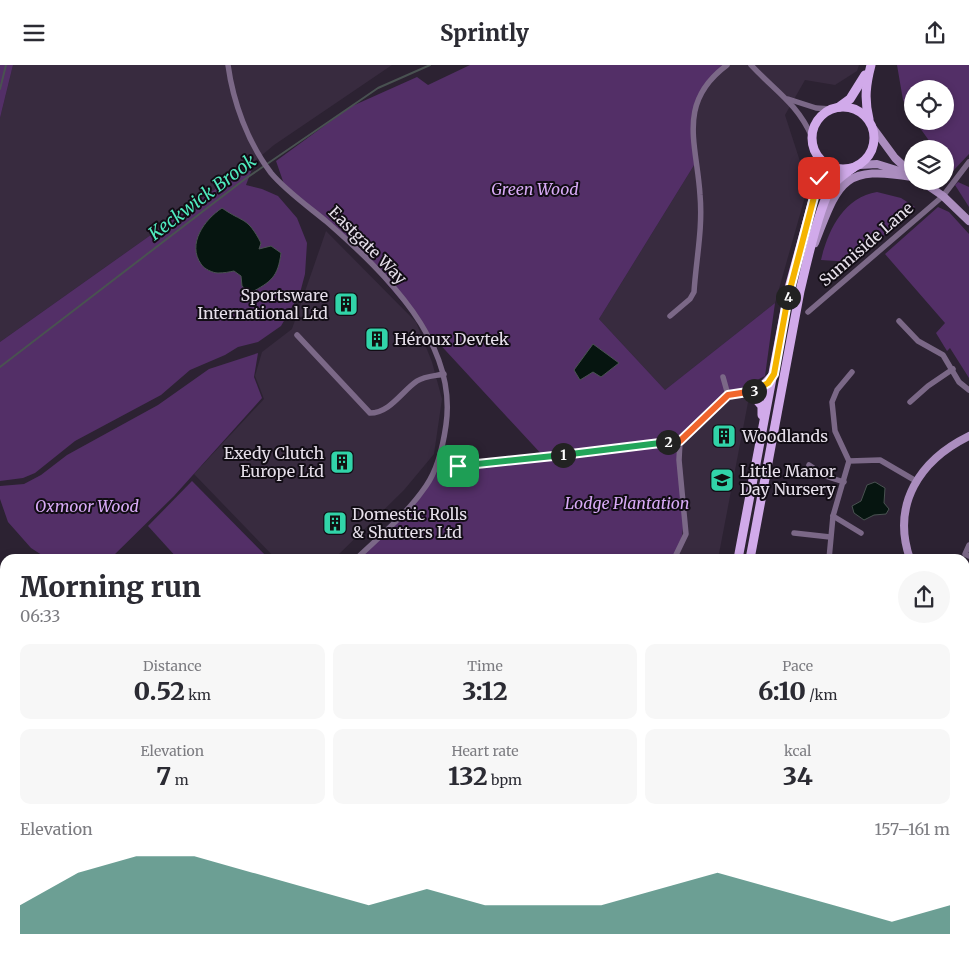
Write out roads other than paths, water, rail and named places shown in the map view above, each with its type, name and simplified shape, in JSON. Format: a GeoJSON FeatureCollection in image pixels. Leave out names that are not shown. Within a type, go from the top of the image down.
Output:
{"type":"FeatureCollection","features":[{"type":"Feature","properties":{"kind":"main road"},"geometry":{"type":"LineString","coordinates":[[739,554],[789,288],[819,178],[818,158],[812,144],[812,137],[817,120],[850,99],[870,65]]}},
{"type":"Feature","properties":{"kind":"main road"},"geometry":{"type":"LineString","coordinates":[[751,554],[800,291],[827,195],[833,185],[857,167],[873,149],[875,138],[866,106],[866,87],[870,65]]}},
{"type":"Feature","properties":{"kind":"main road"},"geometry":{"type":"LineString","coordinates":[[835,108],[856,109],[871,124]]}},
{"type":"Feature","properties":{"kind":"main road"},"geometry":{"type":"LineString","coordinates":[[818,158],[834,169],[857,167]]}},
{"type":"Feature","properties":{"kind":"main road"},"geometry":{"type":"LineString","coordinates":[[757,463],[762,406],[750,392],[761,388],[774,374]]}},
{"type":"Feature","properties":{"kind":"street","name":"Eastgate Way"},"geometry":{"type":"LineString","coordinates":[[228,65],[237,104],[253,145],[272,174],[342,235],[391,286],[422,325],[434,347],[444,374],[447,415],[444,442],[428,484],[407,511],[361,554]]}},
{"type":"Feature","properties":{"kind":"street"},"geometry":{"type":"LineString","coordinates":[[670,317],[690,299],[694,292],[700,196],[692,131],[699,96],[717,73],[727,65]]}},
{"type":"Feature","properties":{"kind":"street"},"geometry":{"type":"LineString","coordinates":[[751,65],[772,87],[788,99],[804,119],[812,137]]}},
{"type":"Feature","properties":{"kind":"street"},"geometry":{"type":"LineString","coordinates":[[788,99],[816,108],[835,108]]}},
{"type":"Feature","properties":{"kind":"street"},"geometry":{"type":"LineString","coordinates":[[871,124],[904,168]]}},
{"type":"Feature","properties":{"kind":"street","name":"Sunniside Lane"},"geometry":{"type":"LineString","coordinates":[[808,312],[943,196],[969,162]]}},
{"type":"Feature","properties":{"kind":"street"},"geometry":{"type":"LineString","coordinates":[[857,167],[877,164],[904,172]]}},
{"type":"Feature","properties":{"kind":"street"},"geometry":{"type":"LineString","coordinates":[[808,261],[832,200],[844,184],[861,174],[904,175]]}},
{"type":"Feature","properties":{"kind":"street"},"geometry":{"type":"LineString","coordinates":[[934,190],[969,221]]}},
{"type":"Feature","properties":{"kind":"street"},"geometry":{"type":"LineString","coordinates":[[900,321],[918,341],[944,355],[959,382],[969,390]]}},
{"type":"Feature","properties":{"kind":"street"},"geometry":{"type":"LineString","coordinates":[[296,335],[370,413],[377,413],[389,407],[418,380],[444,374]]}},
{"type":"Feature","properties":{"kind":"street"},"geometry":{"type":"LineString","coordinates":[[910,402],[952,369]]}},
{"type":"Feature","properties":{"kind":"street"},"geometry":{"type":"LineString","coordinates":[[829,554],[833,516],[849,461],[835,431],[832,402],[837,390],[852,372]]}},
{"type":"Feature","properties":{"kind":"street"},"geometry":{"type":"LineString","coordinates":[[723,377],[728,395]]}},
{"type":"Feature","properties":{"kind":"street"},"geometry":{"type":"LineString","coordinates":[[458,466],[680,441],[728,395],[736,392],[750,392]]}},
{"type":"Feature","properties":{"kind":"street"},"geometry":{"type":"LineString","coordinates":[[909,554],[904,523],[907,505],[916,481],[933,459],[969,437]]}},
{"type":"Feature","properties":{"kind":"street"},"geometry":{"type":"LineString","coordinates":[[676,554],[686,534],[679,460],[680,441]]}},
{"type":"Feature","properties":{"kind":"street"},"geometry":{"type":"LineString","coordinates":[[849,461],[880,460],[916,481]]}},
{"type":"Feature","properties":{"kind":"street"},"geometry":{"type":"LineString","coordinates":[[809,465],[825,476],[844,482]]}},
{"type":"Feature","properties":{"kind":"street"},"geometry":{"type":"LineString","coordinates":[[833,516],[861,533]]}},
{"type":"Feature","properties":{"kind":"street"},"geometry":{"type":"LineString","coordinates":[[794,533],[830,537]]}},
{"type":"Feature","properties":{"kind":"waterway"},"geometry":{"type":"LineString","coordinates":[[0,89],[6,65]]}},
{"type":"Feature","properties":{"kind":"waterway","name":"Keckwick Brook"},"geometry":{"type":"LineString","coordinates":[[0,367],[245,179],[378,88],[430,65]]}},
{"type":"Feature","properties":{"kind":"place","name":"Sportsware International Ltd"},"geometry":{"type":"Point","coordinates":[346,304]}},
{"type":"Feature","properties":{"kind":"place","name":"Héroux Devtek"},"geometry":{"type":"Point","coordinates":[377,339]}},
{"type":"Feature","properties":{"kind":"place","name":"Woodlands"},"geometry":{"type":"Point","coordinates":[724,436]}},
{"type":"Feature","properties":{"kind":"place","name":"Exedy Clutch Europe Ltd"},"geometry":{"type":"Point","coordinates":[342,462]}},
{"type":"Feature","properties":{"kind":"place","name":"Little Manor Day Nursery"},"geometry":{"type":"Point","coordinates":[722,480]}},
{"type":"Feature","properties":{"kind":"place","name":"Domestic Rolls & Shutters Ltd"},"geometry":{"type":"Point","coordinates":[335,523]}},
{"type":"Feature","properties":{"kind":"park label","name":"Green Wood"},"geometry":{"type":"Point","coordinates":[535,189]}},
{"type":"Feature","properties":{"kind":"park label","name":"Lodge Plantation"},"geometry":{"type":"Point","coordinates":[627,503]}},
{"type":"Feature","properties":{"kind":"park label","name":"Oxmoor Wood"},"geometry":{"type":"Point","coordinates":[87,506]}}]}
